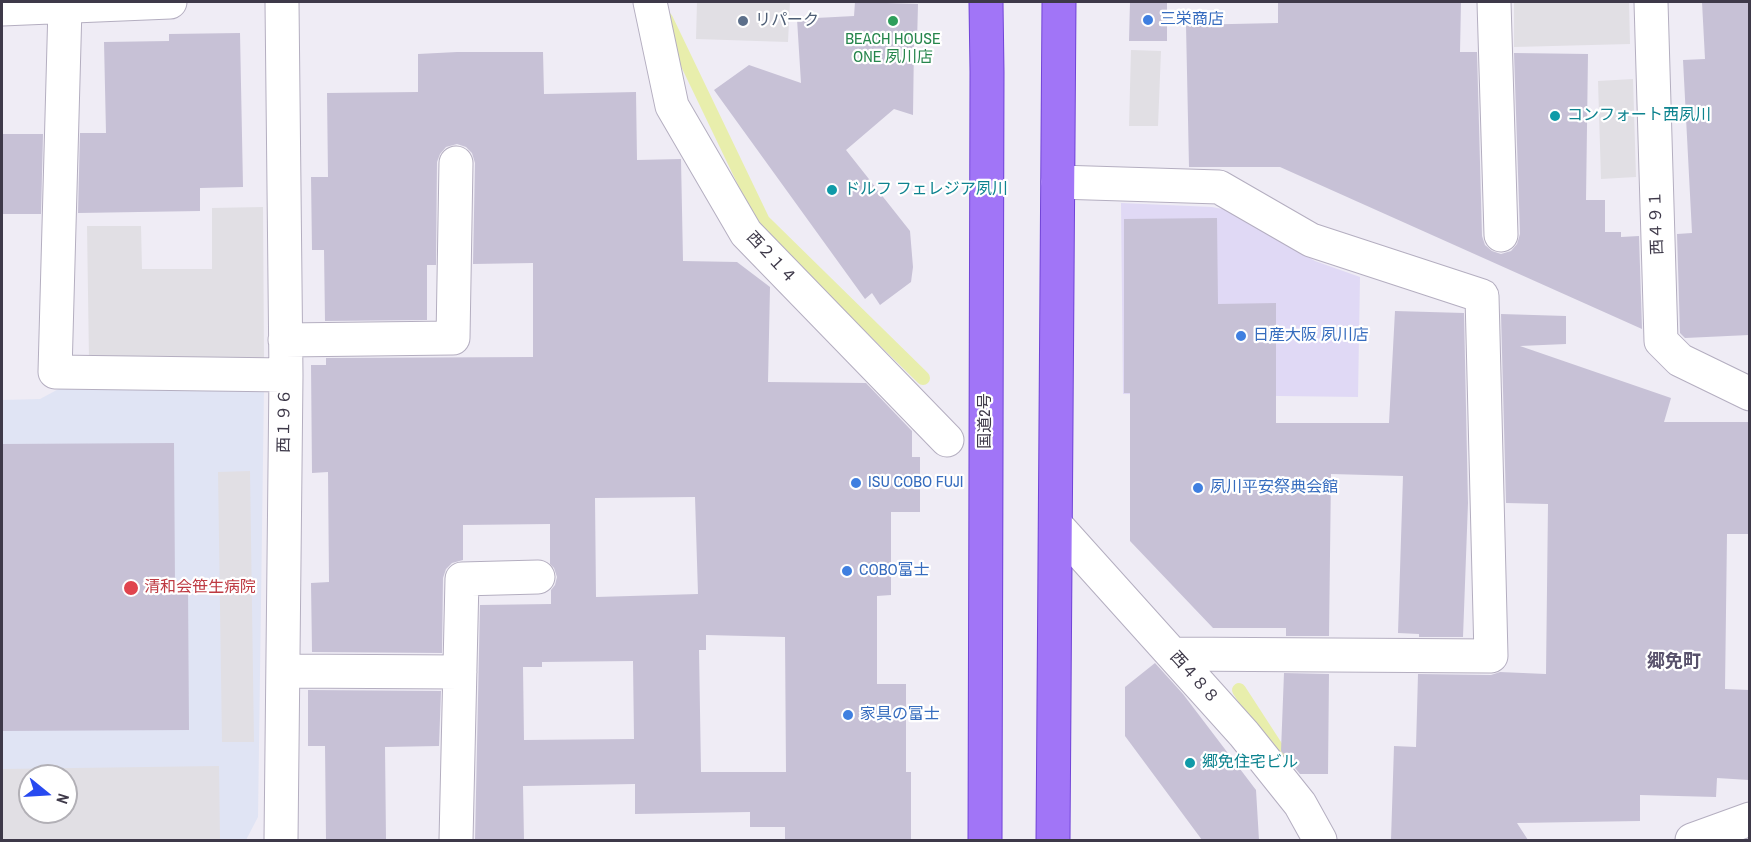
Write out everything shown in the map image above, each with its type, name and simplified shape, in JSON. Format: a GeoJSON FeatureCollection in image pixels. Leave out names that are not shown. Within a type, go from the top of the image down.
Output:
{"type":"FeatureCollection","features":[{"type":"Feature","properties":{"kind":"highway","name":"国道2号"},"geometry":{"type":"LineString","coordinates":[[984,840],[986,2]]}},
{"type":"Feature","properties":{"kind":"highway"},"geometry":{"type":"LineString","coordinates":[[1053,840],[1059,2]]}},
{"type":"Feature","properties":{"kind":"street"},"geometry":{"type":"LineString","coordinates":[[2,9],[171,2]]}},
{"type":"Feature","properties":{"kind":"street","name":"西１９６"},"geometry":{"type":"LineString","coordinates":[[281,840],[285,375],[282,2]]}},
{"type":"Feature","properties":{"kind":"street","name":"西２１４"},"geometry":{"type":"LineString","coordinates":[[650,2],[672,106],[746,233],[947,440]]}},
{"type":"Feature","properties":{"kind":"street"},"geometry":{"type":"LineString","coordinates":[[1494,2],[1501,235]]}},
{"type":"Feature","properties":{"kind":"street","name":"西４９１"},"geometry":{"type":"LineString","coordinates":[[1651,2],[1661,342],[1680,360],[1749,394]]}},
{"type":"Feature","properties":{"kind":"street"},"geometry":{"type":"LineString","coordinates":[[64,7],[55,372],[285,375]]}},
{"type":"Feature","properties":{"kind":"street"},"geometry":{"type":"LineString","coordinates":[[285,340],[453,338],[456,163]]}},
{"type":"Feature","properties":{"kind":"street"},"geometry":{"type":"LineString","coordinates":[[1058,183],[1218,187],[1311,240],[1482,296],[1491,656],[1172,654]]}},
{"type":"Feature","properties":{"kind":"street","name":"西４８８"},"geometry":{"type":"LineString","coordinates":[[1056,525],[1244,734],[1300,804],[1320,840]]}},
{"type":"Feature","properties":{"kind":"street"},"geometry":{"type":"LineString","coordinates":[[456,840],[462,579],[538,577]]}},
{"type":"Feature","properties":{"kind":"street"},"geometry":{"type":"LineString","coordinates":[[283,671],[460,672]]}},
{"type":"Feature","properties":{"kind":"street"},"geometry":{"type":"LineString","coordinates":[[1692,840],[1749,819]]}},
{"type":"Feature","properties":{"kind":"shaded area","name":"リパーク"},"geometry":{"type":"Polygon","coordinates":[[[697,2],[790,2],[788,42],[696,39],[697,2]]]}},
{"type":"Feature","properties":{"kind":"shaded area"},"geometry":{"type":"Polygon","coordinates":[[[1514,2],[1629,2],[1630,44],[1514,47],[1514,2]]]}},
{"type":"Feature","properties":{"kind":"shaded area"},"geometry":{"type":"Polygon","coordinates":[[[1131,50],[1161,51],[1158,126],[1129,126],[1131,50]]]}},
{"type":"Feature","properties":{"kind":"shaded area"},"geometry":{"type":"Polygon","coordinates":[[[1633,79],[1636,177],[1601,179],[1598,81],[1633,79]]]}},
{"type":"Feature","properties":{"kind":"shaded area","name":"日産大阪 夙川店"},"geometry":{"type":"Polygon","coordinates":[[[1121,203],[1212,207],[1228,210],[1315,261],[1360,277],[1358,397],[1123,394],[1121,203]]]}},
{"type":"Feature","properties":{"kind":"shaded area"},"geometry":{"type":"Polygon","coordinates":[[[263,207],[264,358],[89,360],[87,226],[141,226],[142,269],[212,269],[212,208],[263,207]]]}},
{"type":"Feature","properties":{"kind":"shaded area","name":"清和会笹生病院"},"geometry":{"type":"Polygon","coordinates":[[[66,385],[264,388],[258,817],[246,840],[2,840],[2,400],[40,399],[66,385]]]}},
{"type":"Feature","properties":{"kind":"shaded area"},"geometry":{"type":"Polygon","coordinates":[[[250,471],[254,742],[222,742],[218,472],[250,471]]]}},
{"type":"Feature","properties":{"kind":"shaded area"},"geometry":{"type":"Polygon","coordinates":[[[219,766],[220,840],[2,840],[2,769],[18,769],[18,824],[78,824],[78,768],[219,766]]]}},
{"type":"Feature","properties":{"kind":"building","name":"ドルフ フェレジア夙川"},"geometry":{"type":"Polygon","coordinates":[[[855,2],[918,4],[917,43],[914,43],[913,115],[894,109],[846,150],[910,231],[913,267],[911,282],[880,305],[872,293],[865,299],[714,90],[749,65],[801,83],[797,19],[854,16],[855,2]]]}},
{"type":"Feature","properties":{"kind":"building"},"geometry":{"type":"Polygon","coordinates":[[[1130,2],[1167,2],[1167,41],[1129,41],[1130,2]]]}},
{"type":"Feature","properties":{"kind":"building"},"geometry":{"type":"Polygon","coordinates":[[[1278,2],[1461,2],[1460,52],[1477,52],[1482,236],[1485,245],[1501,254],[1511,251],[1517,244],[1520,234],[1514,53],[1588,54],[1586,200],[1605,200],[1605,232],[1621,232],[1621,237],[1639,236],[1642,329],[1280,167],[1189,167],[1186,25],[1278,23],[1278,2]]]}},
{"type":"Feature","properties":{"kind":"building"},"geometry":{"type":"Polygon","coordinates":[[[1702,2],[1749,2],[1749,335],[1685,338],[1680,333],[1677,234],[1692,233],[1683,60],[1705,59],[1702,2]]]}},
{"type":"Feature","properties":{"kind":"building"},"geometry":{"type":"Polygon","coordinates":[[[240,33],[243,187],[200,188],[200,211],[78,213],[80,133],[106,133],[104,42],[169,41],[169,34],[240,33]]]}},
{"type":"Feature","properties":{"kind":"building"},"geometry":{"type":"Polygon","coordinates":[[[543,52],[544,94],[636,92],[637,160],[681,159],[683,261],[737,262],[770,287],[768,382],[866,383],[912,431],[912,457],[920,457],[920,512],[891,512],[891,595],[877,596],[877,684],[906,684],[906,772],[911,772],[911,839],[785,839],[785,827],[750,827],[750,812],[635,814],[635,784],[523,786],[524,840],[475,840],[480,605],[551,604],[551,590],[557,577],[550,564],[550,524],[463,525],[463,560],[452,563],[446,569],[443,578],[442,653],[312,652],[311,583],[329,582],[328,472],[312,473],[311,365],[326,365],[326,358],[533,357],[533,263],[473,264],[475,163],[472,153],[466,147],[457,144],[446,147],[437,162],[436,265],[427,265],[427,320],[325,321],[324,250],[312,250],[311,177],[328,177],[327,93],[418,92],[418,54],[543,52]],[[695,497],[595,498],[596,597],[698,594],[695,497]],[[706,635],[706,650],[699,650],[701,772],[786,772],[785,637],[706,635]],[[633,661],[542,662],[542,667],[523,667],[524,740],[634,739],[633,661]]]}},
{"type":"Feature","properties":{"kind":"building"},"geometry":{"type":"Polygon","coordinates":[[[2,134],[43,134],[41,214],[2,214],[2,134]]]}},
{"type":"Feature","properties":{"kind":"building"},"geometry":{"type":"Polygon","coordinates":[[[1217,218],[1218,304],[1276,303],[1276,423],[1389,423],[1395,311],[1464,313],[1468,503],[1463,637],[1419,637],[1419,634],[1398,633],[1403,476],[1331,474],[1329,636],[1286,636],[1286,628],[1213,628],[1130,541],[1130,393],[1124,393],[1124,219],[1217,218]]]}},
{"type":"Feature","properties":{"kind":"building"},"geometry":{"type":"Polygon","coordinates":[[[1501,314],[1566,316],[1566,344],[1520,346],[1671,398],[1664,422],[1749,422],[1749,534],[1727,534],[1725,689],[1749,690],[1749,780],[1717,778],[1716,797],[1640,795],[1640,821],[1517,823],[1528,840],[1391,840],[1394,746],[1416,747],[1418,674],[1491,675],[1500,672],[1546,674],[1548,504],[1506,503],[1501,314]]]}},
{"type":"Feature","properties":{"kind":"building"},"geometry":{"type":"Polygon","coordinates":[[[174,443],[175,585],[188,585],[189,730],[2,731],[2,444],[174,443]]]}},
{"type":"Feature","properties":{"kind":"building","name":"郷免住宅ビル"},"geometry":{"type":"Polygon","coordinates":[[[1155,663],[1183,694],[1256,790],[1259,840],[1202,840],[1125,736],[1125,687],[1155,663]]]}},
{"type":"Feature","properties":{"kind":"building"},"geometry":{"type":"Polygon","coordinates":[[[1284,673],[1329,674],[1328,774],[1300,774],[1281,751],[1284,673]]]}},
{"type":"Feature","properties":{"kind":"building"},"geometry":{"type":"Polygon","coordinates":[[[308,690],[441,691],[439,746],[385,747],[386,840],[326,840],[325,746],[308,746],[308,690]]]}},
{"type":"Feature","properties":{"kind":"waterway"},"geometry":{"type":"LineString","coordinates":[[666,19],[763,221],[923,378]]}},
{"type":"Feature","properties":{"kind":"waterway"},"geometry":{"type":"LineString","coordinates":[[1239,690],[1287,764]]}},
{"type":"Feature","properties":{"kind":"place","name":"三栄商店"},"geometry":{"type":"Point","coordinates":[1148,20]}},
{"type":"Feature","properties":{"kind":"place","name":"リパーク"},"geometry":{"type":"Point","coordinates":[743,21]}},
{"type":"Feature","properties":{"kind":"place","name":"BEACH HOUSE ONE 夙川店"},"geometry":{"type":"Point","coordinates":[893,21]}},
{"type":"Feature","properties":{"kind":"place","name":"コンフォート西夙川"},"geometry":{"type":"Point","coordinates":[1555,116]}},
{"type":"Feature","properties":{"kind":"place","name":"ドルフ フェレジア夙川"},"geometry":{"type":"Point","coordinates":[832,190]}},
{"type":"Feature","properties":{"kind":"place","name":"日産大阪 夙川店"},"geometry":{"type":"Point","coordinates":[1241,336]}},
{"type":"Feature","properties":{"kind":"place","name":"ISU COBO FUJI"},"geometry":{"type":"Point","coordinates":[856,483]}},
{"type":"Feature","properties":{"kind":"place","name":"夙川平安祭典会館"},"geometry":{"type":"Point","coordinates":[1198,488]}},
{"type":"Feature","properties":{"kind":"place","name":"COBO富士"},"geometry":{"type":"Point","coordinates":[847,571]}},
{"type":"Feature","properties":{"kind":"place","name":"清和会笹生病院"},"geometry":{"type":"Point","coordinates":[131,588]}},
{"type":"Feature","properties":{"kind":"place","name":"家具の富士"},"geometry":{"type":"Point","coordinates":[848,715]}},
{"type":"Feature","properties":{"kind":"place","name":"郷免住宅ビル"},"geometry":{"type":"Point","coordinates":[1190,763]}},
{"type":"Feature","properties":{"kind":"district","name":"郷免町"},"geometry":{"type":"Point","coordinates":[1674,662]}}]}
